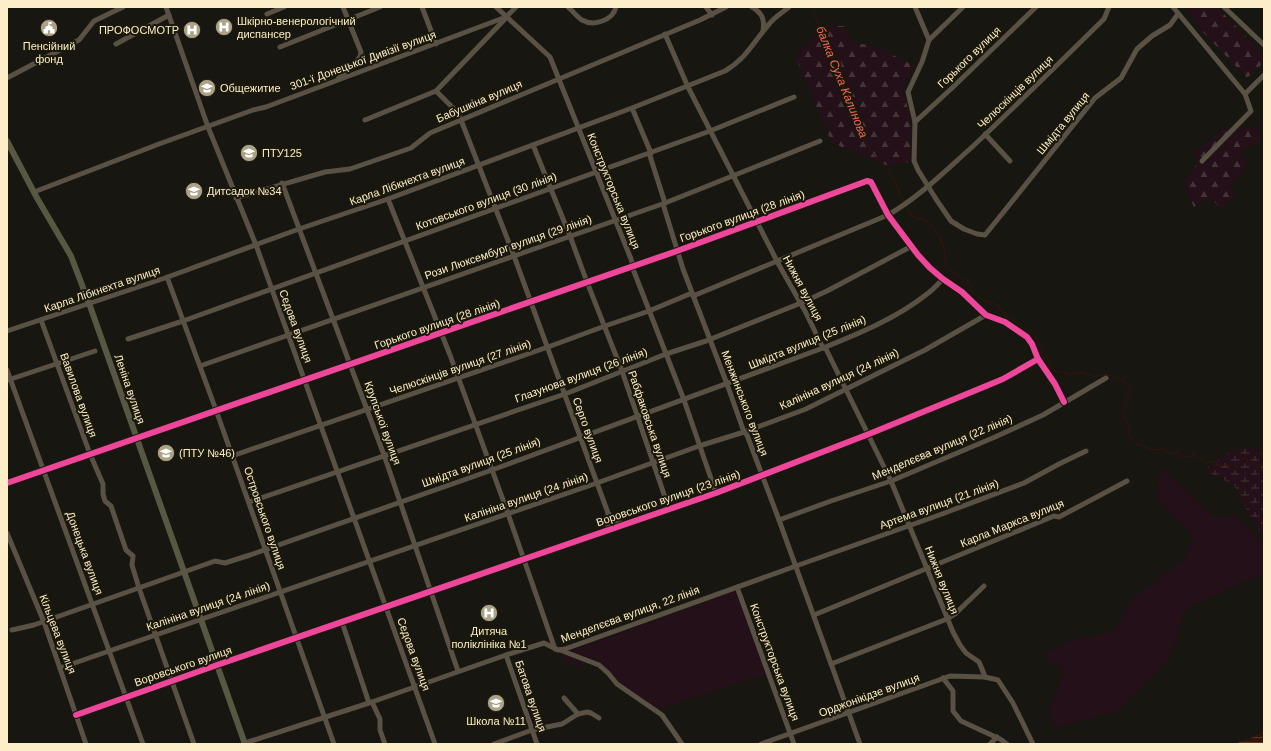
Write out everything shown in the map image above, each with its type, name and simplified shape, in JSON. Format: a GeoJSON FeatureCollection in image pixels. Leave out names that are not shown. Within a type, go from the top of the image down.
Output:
{"type":"FeatureCollection","features":[{"type":"Feature","properties":{"kind":"main road","name":"Леніна вулиця"},"geometry":{"type":"LineString","coordinates":[[7,141],[34,192],[71,256],[90,304],[245,744]]}},
{"type":"Feature","properties":{"kind":"street"},"geometry":{"type":"LineString","coordinates":[[7,78],[79,40],[94,22],[123,7]]}},
{"type":"Feature","properties":{"kind":"street","name":"Седова вулиця"},"geometry":{"type":"LineString","coordinates":[[166,7],[208,127],[256,245],[436,744]]}},
{"type":"Feature","properties":{"kind":"street"},"geometry":{"type":"LineString","coordinates":[[267,14],[284,7]]}},
{"type":"Feature","properties":{"kind":"street"},"geometry":{"type":"LineString","coordinates":[[336,81],[360,57],[361,52],[343,7]]}},
{"type":"Feature","properties":{"kind":"street"},"geometry":{"type":"LineString","coordinates":[[280,47],[380,7]]}},
{"type":"Feature","properties":{"kind":"street"},"geometry":{"type":"LineString","coordinates":[[422,7],[436,44]]}},
{"type":"Feature","properties":{"kind":"street","name":"Конструкторська вулиця"},"geometry":{"type":"LineString","coordinates":[[496,7],[550,57],[616,220],[633,269],[684,400],[716,493]]}},
{"type":"Feature","properties":{"kind":"street","name":"301-ї Донецької Дивізії вулиця"},"geometry":{"type":"LineString","coordinates":[[34,192],[436,44],[506,17],[516,7]]}},
{"type":"Feature","properties":{"kind":"street"},"geometry":{"type":"LineString","coordinates":[[568,7],[582,20],[597,22],[611,17],[616,7]]}},
{"type":"Feature","properties":{"kind":"street"},"geometry":{"type":"LineString","coordinates":[[706,7],[712,15]]}},
{"type":"Feature","properties":{"kind":"street","name":"Бабушкіна вулиця"},"geometry":{"type":"LineString","coordinates":[[236,198],[325,172],[350,169],[411,148],[430,133],[712,15],[726,7]]}},
{"type":"Feature","properties":{"kind":"street"},"geometry":{"type":"LineString","coordinates":[[752,7],[757,10],[763,19],[765,24],[763,32]]}},
{"type":"Feature","properties":{"kind":"street","name":"Карла Лібкнехта вулиця"},"geometry":{"type":"LineString","coordinates":[[7,331],[90,304],[299,229],[388,199],[688,87],[734,66],[745,56],[771,22],[789,7]]}},
{"type":"Feature","properties":{"kind":"street"},"geometry":{"type":"LineString","coordinates":[[928,187],[914,161],[914,122],[908,92],[922,62],[929,40],[963,7]]}},
{"type":"Feature","properties":{"kind":"street","name":"Горького вулиця"},"geometry":{"type":"LineString","coordinates":[[914,122],[952,88],[1036,7]]}},
{"type":"Feature","properties":{"kind":"street","name":"Челюскінців вулиця"},"geometry":{"type":"LineString","coordinates":[[928,187],[1104,19],[1109,7]]}},
{"type":"Feature","properties":{"kind":"street"},"geometry":{"type":"LineString","coordinates":[[1173,7],[1245,94],[1251,111],[1202,161]]}},
{"type":"Feature","properties":{"kind":"street"},"geometry":{"type":"LineString","coordinates":[[1224,7],[1264,45]]}},
{"type":"Feature","properties":{"kind":"street"},"geometry":{"type":"LineString","coordinates":[[916,8],[929,40]]}},
{"type":"Feature","properties":{"kind":"street","name":"Шмідта вулиця"},"geometry":{"type":"LineString","coordinates":[[928,187],[951,221],[964,229],[985,236],[1095,98],[1121,78],[1137,49],[1152,36],[1170,25],[1178,14]]}},
{"type":"Feature","properties":{"kind":"street"},"geometry":{"type":"LineString","coordinates":[[116,44],[169,15]]}},
{"type":"Feature","properties":{"kind":"street"},"geometry":{"type":"LineString","coordinates":[[365,120],[436,91],[506,17]]}},
{"type":"Feature","properties":{"kind":"street","name":"Нижня вулиця"},"geometry":{"type":"LineString","coordinates":[[665,34],[688,87],[710,131],[823,348],[826,349],[869,434],[891,481],[947,618],[960,645],[966,653],[979,662],[985,677]]}},
{"type":"Feature","properties":{"kind":"street"},"geometry":{"type":"LineString","coordinates":[[1245,94],[1264,75]]}},
{"type":"Feature","properties":{"kind":"street","name":"Серго вулиця"},"geometry":{"type":"LineString","coordinates":[[436,91],[457,112],[480,165],[608,513],[608,530]]}},
{"type":"Feature","properties":{"kind":"street","name":"Котовського вулиця (30 лiнiя)"},"geometry":{"type":"LineString","coordinates":[[128,339],[183,321],[651,153],[794,97]]}},
{"type":"Feature","properties":{"kind":"street","name":"Менжинського вулиця"},"geometry":{"type":"LineString","coordinates":[[632,108],[651,153],[650,156],[677,251],[728,384],[744,432],[747,435],[779,520],[860,744]]}},
{"type":"Feature","properties":{"kind":"street"},"geometry":{"type":"LineString","coordinates":[[985,134],[1010,161]]}},
{"type":"Feature","properties":{"kind":"street","name":"Рози Люксембург вулиця (29 лiнiя)"},"geometry":{"type":"LineString","coordinates":[[200,366],[664,203],[820,141]]}},
{"type":"Feature","properties":{"kind":"street","name":"Рабфаковська вулиця"},"geometry":{"type":"LineString","coordinates":[[533,145],[622,371],[669,509]]}},
{"type":"Feature","properties":{"kind":"street","name":"Горького вулиця (28 лiнiя)"},"geometry":{"type":"LineString","coordinates":[[7,483],[677,251],[867,181],[871,182],[888,215]]}},
{"type":"Feature","properties":{"kind":"street","name":"Крупської вулиця"},"geometry":{"type":"LineString","coordinates":[[282,184],[384,455],[458,671]]}},
{"type":"Feature","properties":{"kind":"street","name":"Челюскінців вулиця (27 лiнiя)"},"geometry":{"type":"LineString","coordinates":[[232,456],[548,347],[693,295],[762,268],[777,260],[888,215],[928,187]]}},
{"type":"Feature","properties":{"kind":"street"},"geometry":{"type":"LineString","coordinates":[[388,199],[442,332],[558,650],[599,665],[617,684],[662,715],[682,744]]}},
{"type":"Feature","properties":{"kind":"street"},"geometry":{"type":"LineString","coordinates":[[888,215],[930,268],[962,292],[986,315],[1005,322],[1027,337],[1032,344],[1038,359],[1064,402]]}},
{"type":"Feature","properties":{"kind":"street","name":"Глазунова вулиця (26 лiнiя)"},"geometry":{"type":"LineString","coordinates":[[249,502],[565,394],[666,354],[710,339],[827,291],[912,246]]}},
{"type":"Feature","properties":{"kind":"street","name":"Островського вулиця"},"geometry":{"type":"LineString","coordinates":[[167,277],[249,502],[334,744]]}},
{"type":"Feature","properties":{"kind":"street","name":"Шмідта вулиця (25 лiнiя)"},"geometry":{"type":"LineString","coordinates":[[12,630],[44,622],[215,561],[225,563],[492,470],[728,384],[851,337],[910,306],[928,294],[943,279]]}},
{"type":"Feature","properties":{"kind":"street","name":"Калініна вулиця (24 лiнiя)"},"geometry":{"type":"LineString","coordinates":[[60,668],[508,514],[699,446],[744,432],[806,408],[846,390],[925,350],[986,315]]}},
{"type":"Feature","properties":{"kind":"street","name":"Вавилова вулиця"},"geometry":{"type":"LineString","coordinates":[[41,320],[90,454],[103,484],[105,501],[111,506],[126,550],[133,556],[132,565],[139,588],[194,744]]}},
{"type":"Feature","properties":{"kind":"street"},"geometry":{"type":"LineString","coordinates":[[9,379],[94,351]]}},
{"type":"Feature","properties":{"kind":"street","name":"Воровського вулиця (23 лiнiя)"},"geometry":{"type":"LineString","coordinates":[[297,638],[524,558],[716,493],[869,434],[1003,379],[1038,359]]}},
{"type":"Feature","properties":{"kind":"street","name":"Донецька вулиця"},"geometry":{"type":"LineString","coordinates":[[7,370],[143,744]]}},
{"type":"Feature","properties":{"kind":"street","name":"Менделєєва вулиця (22 лiнiя)"},"geometry":{"type":"LineString","coordinates":[[779,520],[891,481],[995,437],[1043,415],[1106,378]]}},
{"type":"Feature","properties":{"kind":"street","name":"Артема вулиця (21 лiнiя)"},"geometry":{"type":"LineString","coordinates":[[796,566],[910,526],[1024,483],[1086,451]]}},
{"type":"Feature","properties":{"kind":"street","name":"Карла Маркса вулиця"},"geometry":{"type":"LineString","coordinates":[[814,615],[1054,516],[1059,516],[1127,481]]}},
{"type":"Feature","properties":{"kind":"street"},"geometry":{"type":"LineString","coordinates":[[608,513],[617,522],[624,524]]}},
{"type":"Feature","properties":{"kind":"street","name":"Кільцева вулиця"},"geometry":{"type":"LineString","coordinates":[[7,533],[44,622],[86,744]]}},
{"type":"Feature","properties":{"kind":"street","name":"Менделєєва вулиця, 22 лінія"},"geometry":{"type":"LineString","coordinates":[[245,744],[544,643],[558,650],[796,566]]}},
{"type":"Feature","properties":{"kind":"street"},"geometry":{"type":"LineString","coordinates":[[831,664],[955,614],[984,586]]}},
{"type":"Feature","properties":{"kind":"street","name":"Конструкторська вулиця"},"geometry":{"type":"LineString","coordinates":[[737,587],[794,744]]}},
{"type":"Feature","properties":{"kind":"street"},"geometry":{"type":"LineString","coordinates":[[342,622],[371,702],[380,718],[380,730],[385,744]]}},
{"type":"Feature","properties":{"kind":"street","name":"Воровського вулиця"},"geometry":{"type":"LineString","coordinates":[[76,715],[297,638]]}},
{"type":"Feature","properties":{"kind":"street","name":"Батова вулиця"},"geometry":{"type":"LineString","coordinates":[[506,655],[537,744]]}},
{"type":"Feature","properties":{"kind":"street","name":"Орджонікідзе вулиця"},"geometry":{"type":"LineString","coordinates":[[762,744],[943,678],[950,676],[985,677]]}},
{"type":"Feature","properties":{"kind":"street"},"geometry":{"type":"LineString","coordinates":[[985,677],[998,680],[1013,703],[1033,744]]}},
{"type":"Feature","properties":{"kind":"street"},"geometry":{"type":"LineString","coordinates":[[943,678],[953,692],[953,711],[961,721],[1007,744]]}},
{"type":"Feature","properties":{"kind":"street"},"geometry":{"type":"LineString","coordinates":[[564,698],[578,714]]}},
{"type":"Feature","properties":{"kind":"street"},"geometry":{"type":"LineString","coordinates":[[494,744],[532,730],[562,724],[578,714],[587,712],[599,718]]}},
{"type":"Feature","properties":{"kind":"street"},"geometry":{"type":"LineString","coordinates":[[990,744],[997,738]]}},
{"type":"Feature","properties":{"kind":"green space"},"geometry":{"type":"Polygon","coordinates":[[[1186,7],[1217,7],[1264,55],[1264,62],[1247,78],[1202,31],[1186,7]]]}},
{"type":"Feature","properties":{"kind":"green space"},"geometry":{"type":"Polygon","coordinates":[[[824,26],[844,26],[851,42],[875,46],[915,66],[902,87],[911,119],[910,162],[886,165],[832,143],[795,56],[824,26]]]}},
{"type":"Feature","properties":{"kind":"green space"},"geometry":{"type":"Polygon","coordinates":[[[1226,127],[1258,128],[1262,140],[1241,150],[1246,168],[1230,186],[1236,196],[1220,209],[1211,197],[1194,207],[1183,184],[1200,159],[1193,154],[1226,127]]]}},
{"type":"Feature","properties":{"kind":"green space"},"geometry":{"type":"Polygon","coordinates":[[[1258,448],[1264,456],[1264,535],[1261,535],[1234,485],[1204,470],[1234,449],[1258,448]]]}},
{"type":"Feature","properties":{"kind":"green space"},"geometry":{"type":"Polygon","coordinates":[[[1160,466],[1214,517],[1234,515],[1264,543],[1264,572],[1262,575],[1241,583],[1186,609],[1168,661],[1118,711],[1054,728],[1049,711],[1064,672],[1043,654],[1074,640],[1115,631],[1133,598],[1185,559],[1193,537],[1157,498],[1160,466]]]}},
{"type":"Feature","properties":{"kind":"green space"},"geometry":{"type":"Polygon","coordinates":[[[736,591],[766,674],[659,709],[625,689],[593,657],[578,669],[570,661],[564,664],[560,657],[565,653],[736,591]]]}},
{"type":"Feature","properties":{"kind":"shaded area"},"geometry":{"type":"Polygon","coordinates":[[[1264,732],[1264,744],[1237,744],[1240,741],[1249,739],[1264,732]]]}},
{"type":"Feature","properties":{"kind":"waterway","name":"балка Суха Калинова"},"geometry":{"type":"LineString","coordinates":[[813,11],[856,120],[871,151],[892,176],[904,203]]}},
{"type":"Feature","properties":{"kind":"waterway","name":"балка Суха Калинова"},"geometry":{"type":"LineString","coordinates":[[906,206],[911,216],[924,220],[932,226],[940,237],[944,249],[946,265],[951,271],[970,284],[975,294],[983,300],[998,305],[1005,316],[1015,321],[1024,329],[1033,334],[1047,357],[1050,368],[1056,372],[1064,372],[1069,375],[1080,372],[1095,377],[1100,375],[1110,375],[1124,382],[1131,389],[1123,412],[1130,431],[1128,435],[1135,443],[1153,450],[1165,449],[1170,454],[1178,451],[1179,456],[1184,458],[1186,456],[1193,456],[1193,453],[1199,458],[1203,459],[1206,463],[1211,461],[1213,463],[1216,462],[1218,466],[1221,464],[1227,466],[1233,465],[1237,467],[1240,459],[1246,458],[1248,460],[1247,463],[1256,463],[1257,466],[1264,471]]}},
{"type":"Feature","properties":{"kind":"cycle path"},"geometry":{"type":"LineString","coordinates":[[7,483],[677,251],[867,181],[871,182],[888,215],[918,255],[930,268],[962,292],[986,315],[1005,322],[1027,337],[1032,344],[1038,359],[1055,384],[1064,402]]}},
{"type":"Feature","properties":{"kind":"cycle path"},"geometry":{"type":"LineString","coordinates":[[76,715],[716,493],[869,434],[1003,379],[1038,359]]}},
{"type":"Feature","properties":{"kind":"place","name":"Шкірно-венерологічний диспансер"},"geometry":{"type":"Point","coordinates":[224,27]}},
{"type":"Feature","properties":{"kind":"place","name":"Пенсійний фонд"},"geometry":{"type":"Point","coordinates":[49,28]}},
{"type":"Feature","properties":{"kind":"place","name":"ПРОФОСМОТР"},"geometry":{"type":"Point","coordinates":[192,30]}},
{"type":"Feature","properties":{"kind":"place","name":"Общежитие"},"geometry":{"type":"Point","coordinates":[207,88]}},
{"type":"Feature","properties":{"kind":"place","name":"ПТУ125"},"geometry":{"type":"Point","coordinates":[249,153]}},
{"type":"Feature","properties":{"kind":"place","name":"Дитсадок №34"},"geometry":{"type":"Point","coordinates":[194,191]}},
{"type":"Feature","properties":{"kind":"place","name":"(ПТУ №46)"},"geometry":{"type":"Point","coordinates":[166,453]}},
{"type":"Feature","properties":{"kind":"place","name":"Дитяча поліклініка №1"},"geometry":{"type":"Point","coordinates":[489,613]}},
{"type":"Feature","properties":{"kind":"place","name":"Школа №11"},"geometry":{"type":"Point","coordinates":[496,703]}}]}
